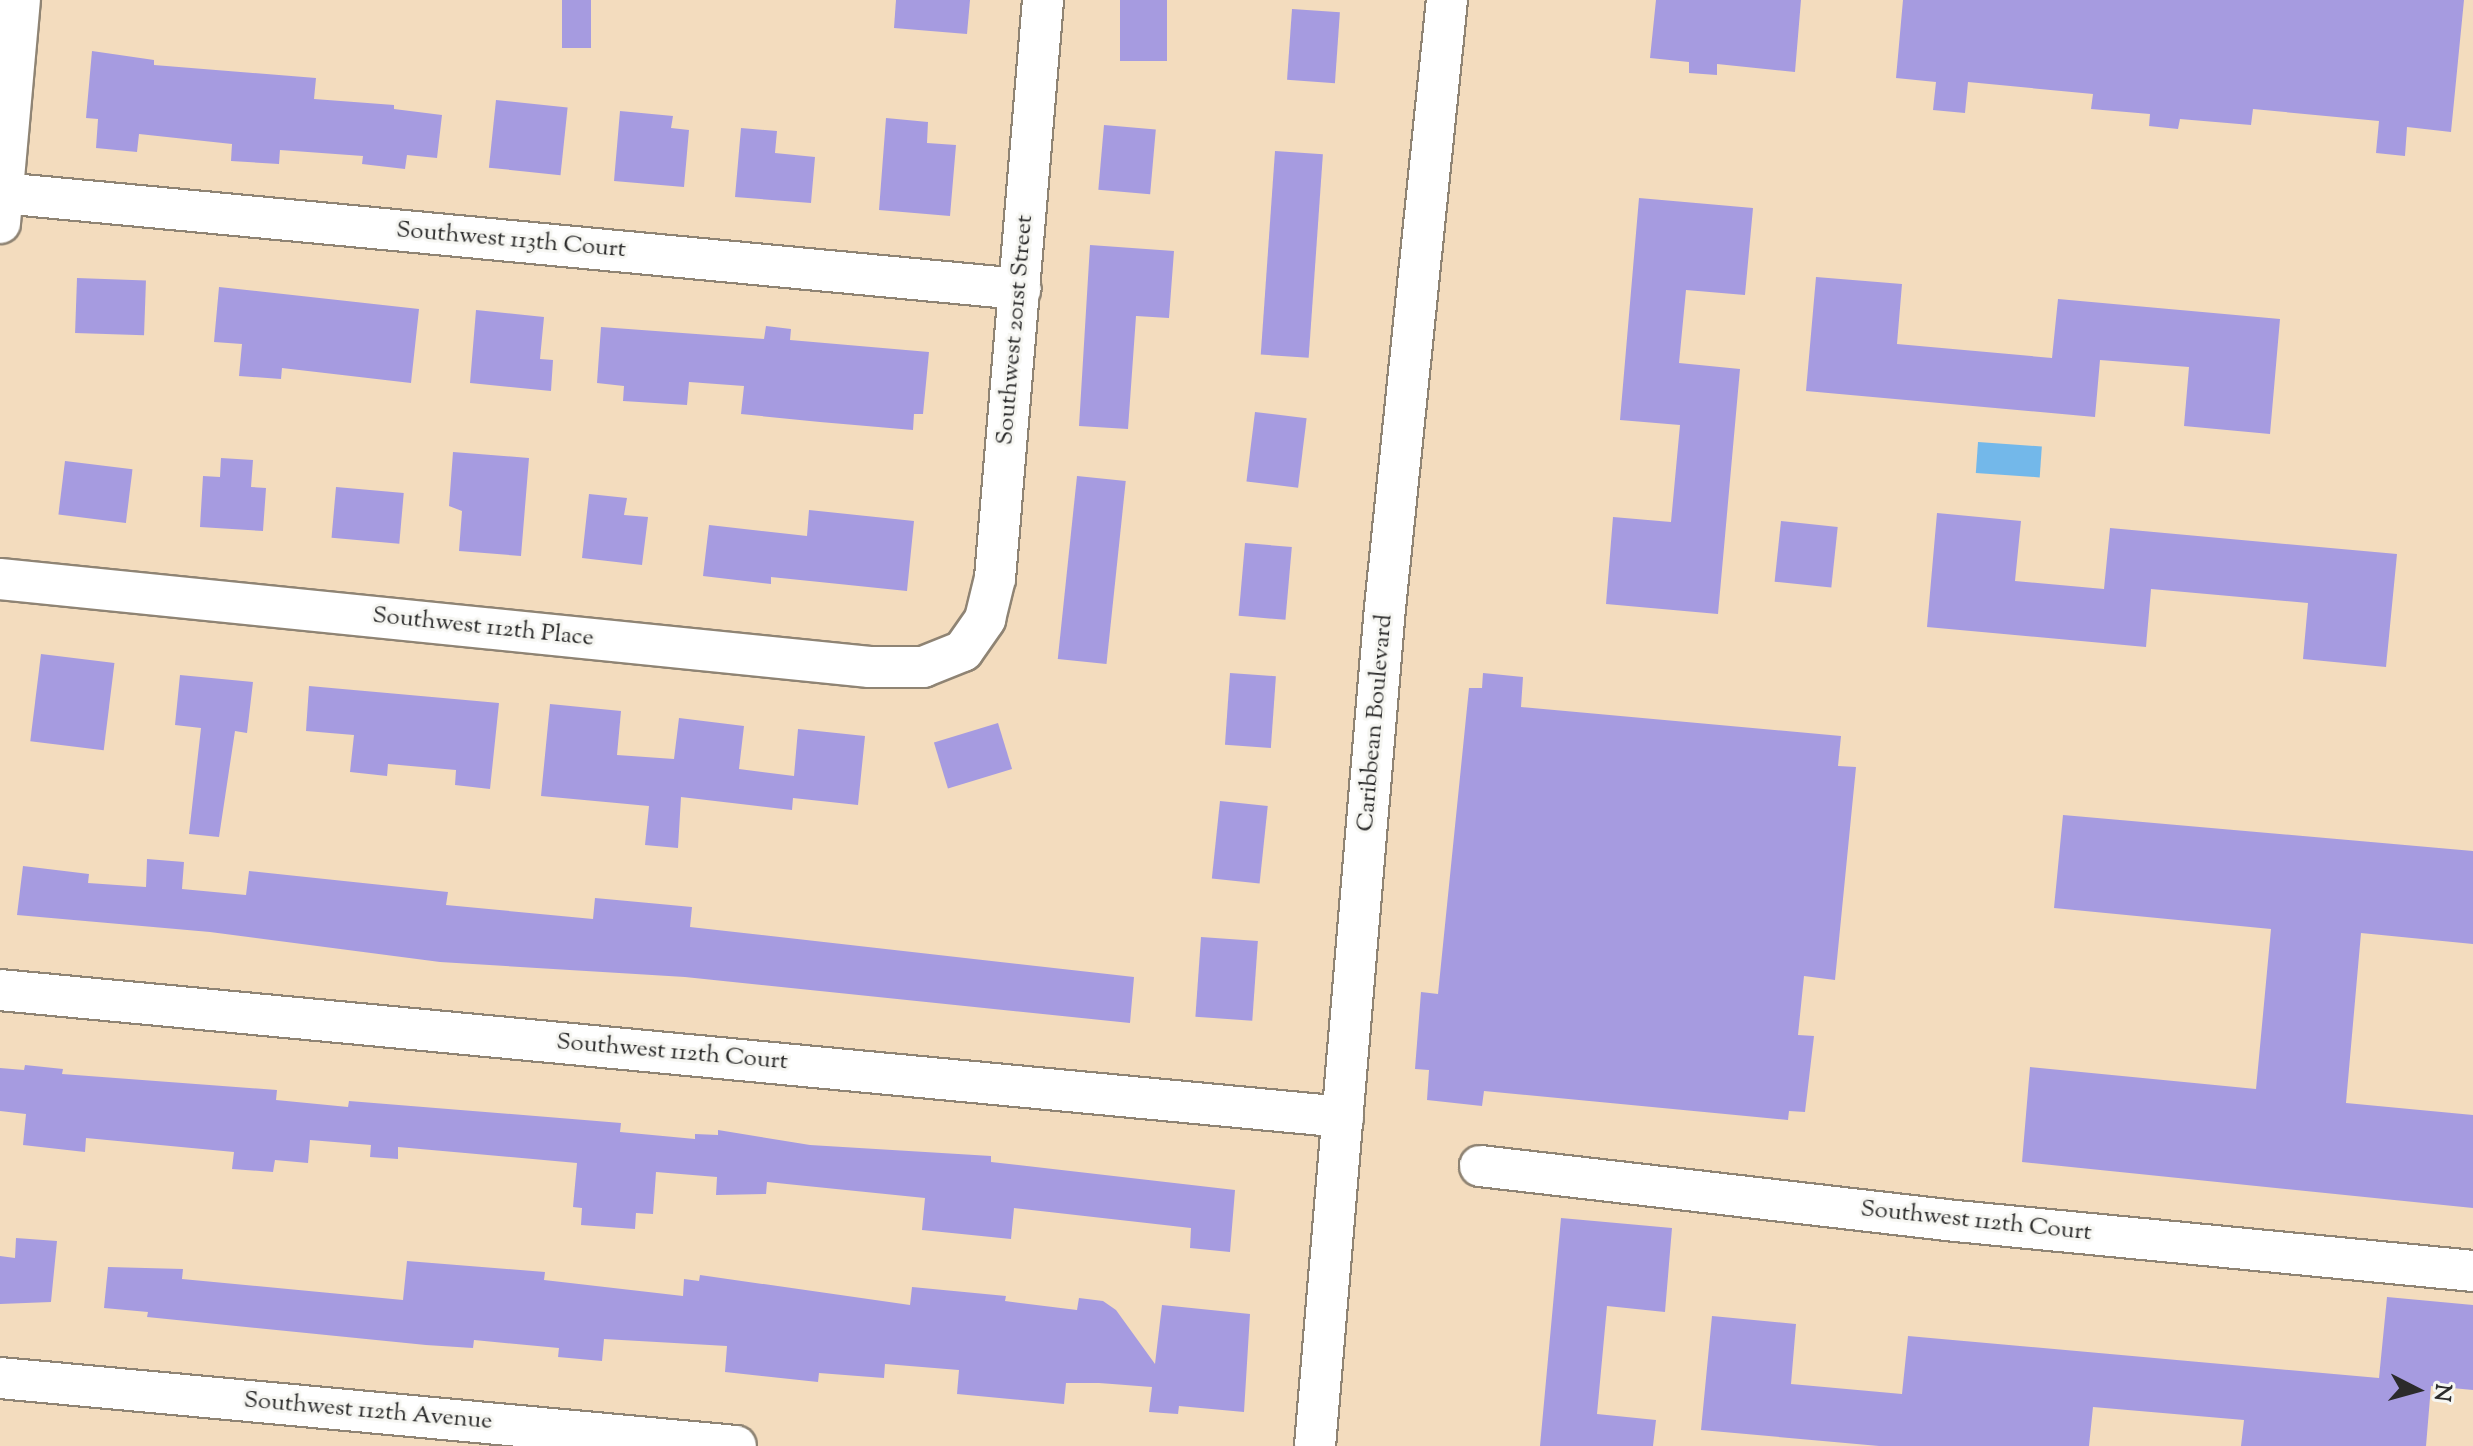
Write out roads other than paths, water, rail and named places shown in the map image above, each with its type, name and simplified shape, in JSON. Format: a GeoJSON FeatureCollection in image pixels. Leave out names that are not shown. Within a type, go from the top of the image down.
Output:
{"type":"FeatureCollection","features":[{"type":"Feature","properties":{"kind":"street"},"geometry":{"type":"LineString","coordinates":[[1,208],[20,0]]}},
{"type":"Feature","properties":{"kind":"street","name":"Southwest 201st Street"},"geometry":{"type":"LineString","coordinates":[[963,651],[985,619],[995,578],[1043,0]]}},
{"type":"Feature","properties":{"kind":"street","name":"Caribbean Boulevard"},"geometry":{"type":"LineString","coordinates":[[1315,1446],[1385,608],[1447,0]]}},
{"type":"Feature","properties":{"kind":"street","name":"Southwest 113th Court"},"geometry":{"type":"LineString","coordinates":[[1,208],[1020,289]]}},
{"type":"Feature","properties":{"kind":"street","name":"Southwest 112th Place"},"geometry":{"type":"LineString","coordinates":[[0,579],[870,667],[923,667],[963,651]]}},
{"type":"Feature","properties":{"kind":"street","name":"Southwest 112th Court"},"geometry":{"type":"LineString","coordinates":[[0,990],[1343,1117]]}},
{"type":"Feature","properties":{"kind":"street","name":"Southwest 112th Court"},"geometry":{"type":"LineString","coordinates":[[1480,1166],[1956,1221],[2473,1271]]}},
{"type":"Feature","properties":{"kind":"street","name":"Southwest 112th Avenue"},"geometry":{"type":"LineString","coordinates":[[0,1378],[736,1446]]}},
{"type":"Feature","properties":{"kind":"water"},"geometry":{"type":"Polygon","coordinates":[[[1978,442],[2042,446],[2040,477],[1976,473],[1978,442]]]}}]}
